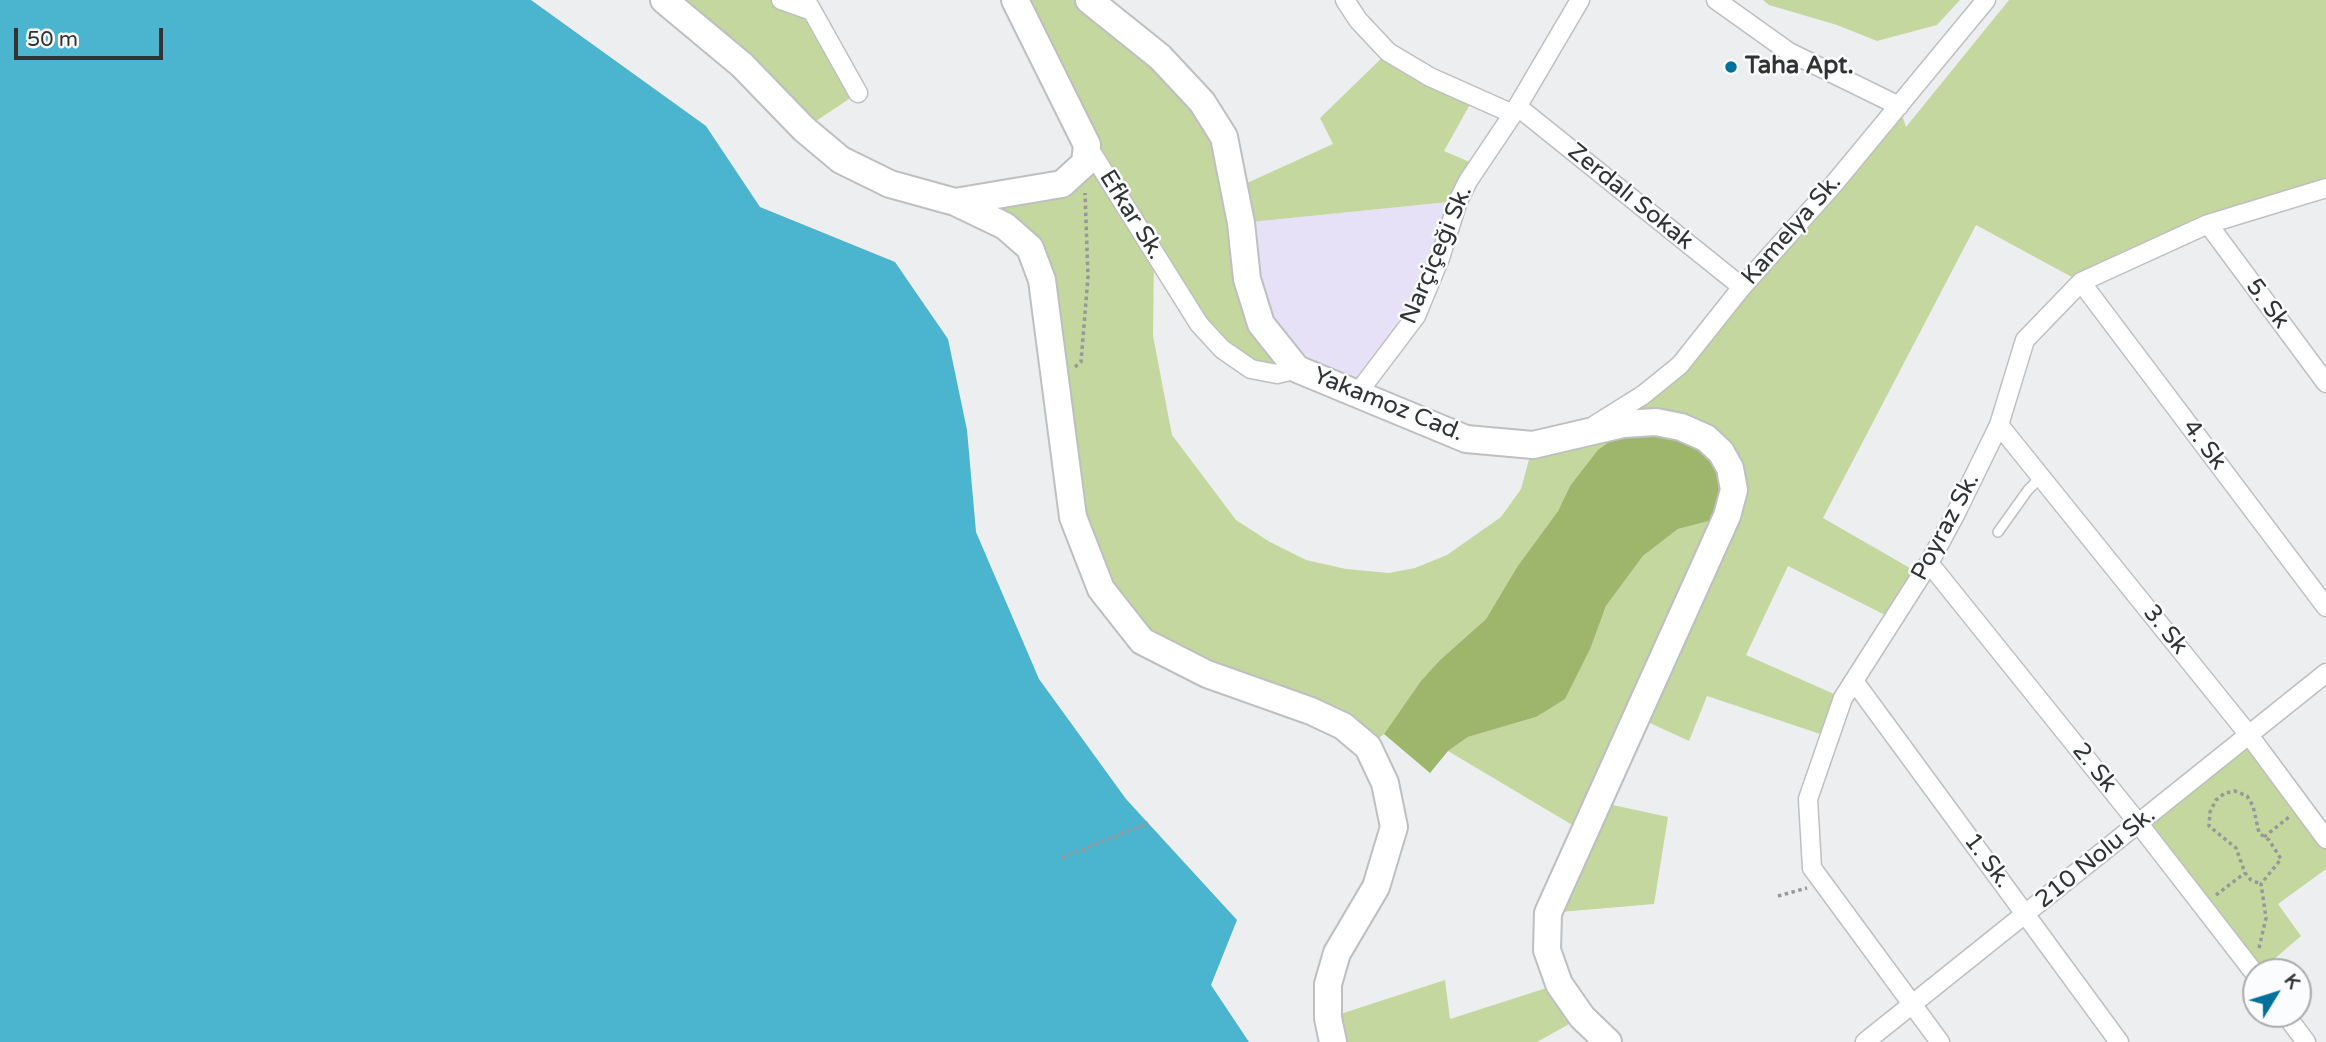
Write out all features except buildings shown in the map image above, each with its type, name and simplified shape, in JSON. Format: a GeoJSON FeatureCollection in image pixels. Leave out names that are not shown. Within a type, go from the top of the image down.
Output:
{"type":"FeatureCollection","features":[{"type":"Feature","properties":{"kind":"street"},"geometry":{"type":"LineString","coordinates":[[664,0],[741,65],[804,129],[841,160],[890,184],[955,202],[1005,226],[1030,248],[1042,280],[1073,517],[1101,589],[1142,640],[1207,674],[1311,711],[1343,726],[1368,747],[1385,783],[1394,827],[1376,887],[1337,953],[1328,984],[1328,1018],[1333,1042]]}},
{"type":"Feature","properties":{"kind":"street"},"geometry":{"type":"LineString","coordinates":[[781,0],[809,6],[858,93]]}},
{"type":"Feature","properties":{"kind":"street","name":"Efkar Sk."},"geometry":{"type":"LineString","coordinates":[[1015,0],[1086,154],[1199,324],[1222,349],[1251,369],[1277,374],[1297,369]]}},
{"type":"Feature","properties":{"kind":"street","name":"Yakamoz Cad."},"geometry":{"type":"LineString","coordinates":[[1089,0],[1160,57],[1202,102],[1224,136],[1241,223],[1247,279],[1261,324],[1297,369],[1466,439],[1534,446],[1623,424],[1656,422],[1681,427],[1706,438],[1721,452],[1730,468],[1734,490],[1727,516],[1548,913],[1547,950],[1559,984],[1583,1017],[1608,1042]]}},
{"type":"Feature","properties":{"kind":"street","name":"Zerdalı Sokak"},"geometry":{"type":"LineString","coordinates":[[1345,0],[1358,20],[1388,52],[1430,76],[1516,111],[1742,287]]}},
{"type":"Feature","properties":{"kind":"street","name":"Narçiçeği Sk."},"geometry":{"type":"LineString","coordinates":[[1357,394],[1416,316],[1440,258],[1458,201],[1468,181],[1516,111],[1580,0]]}},
{"type":"Feature","properties":{"kind":"street"},"geometry":{"type":"LineString","coordinates":[[1716,0],[1788,52],[1899,106]]}},
{"type":"Feature","properties":{"kind":"street","name":"Kamelya Sk."},"geometry":{"type":"LineString","coordinates":[[1577,436],[1643,395],[1680,365],[1742,287],[1833,185],[1986,0]]}},
{"type":"Feature","properties":{"kind":"street"},"geometry":{"type":"LineString","coordinates":[[955,202],[1062,184],[1074,175],[1086,154]]}},
{"type":"Feature","properties":{"kind":"street","name":"Poyraz Sk."},"geometry":{"type":"LineString","coordinates":[[1940,1042],[1812,868],[1808,799],[1843,698],[1929,564],[1999,425],[2025,340],[2081,282],[2208,224],[2326,188]]}},
{"type":"Feature","properties":{"kind":"street","name":"5. Sk"},"geometry":{"type":"LineString","coordinates":[[2208,224],[2326,383]]}},
{"type":"Feature","properties":{"kind":"street","name":"4. Sk"},"geometry":{"type":"LineString","coordinates":[[2081,282],[2326,607]]}},
{"type":"Feature","properties":{"kind":"street","name":"3. Sk"},"geometry":{"type":"LineString","coordinates":[[1999,425],[2249,735],[2326,839]]}},
{"type":"Feature","properties":{"kind":"street","name":"2. Sk"},"geometry":{"type":"LineString","coordinates":[[1929,564],[2139,824],[2243,958]]}},
{"type":"Feature","properties":{"kind":"street","name":"210 Nolu Sk."},"geometry":{"type":"LineString","coordinates":[[1865,1042],[2326,673]]}},
{"type":"Feature","properties":{"kind":"street","name":"1. Sk."},"geometry":{"type":"LineString","coordinates":[[1854,681],[2119,1042]]}},
{"type":"Feature","properties":{"kind":"lane"},"geometry":{"type":"LineString","coordinates":[[1998,532],[2028,490],[2041,477]]}},
{"type":"Feature","properties":{"kind":"path"},"geometry":{"type":"LineString","coordinates":[[1055,372],[1072,369],[1081,362],[1088,277],[1086,154]]}},
{"type":"Feature","properties":{"kind":"path"},"geometry":{"type":"LineString","coordinates":[[2256,958],[2266,918],[2261,884],[2281,859],[2277,851],[2259,833],[2253,806],[2247,796],[2235,791],[2225,793],[2216,800],[2210,813],[2209,826],[2236,848],[2245,873],[2251,880],[2261,884]]}},
{"type":"Feature","properties":{"kind":"path"},"geometry":{"type":"LineString","coordinates":[[2264,837],[2302,807]]}},
{"type":"Feature","properties":{"kind":"path"},"geometry":{"type":"LineString","coordinates":[[1062,858],[1148,823]]}},
{"type":"Feature","properties":{"kind":"path"},"geometry":{"type":"LineString","coordinates":[[2203,905],[2245,873]]}},
{"type":"Feature","properties":{"kind":"path"},"geometry":{"type":"LineString","coordinates":[[1778,896],[1824,884]]}},
{"type":"Feature","properties":{"kind":"shaded area"},"geometry":{"type":"Polygon","coordinates":[[[1458,201],[1427,293],[1357,394],[1297,369],[1261,324],[1241,223],[1458,201]]]}},
{"type":"Feature","properties":{"kind":"green space"},"geometry":{"type":"Polygon","coordinates":[[[664,0],[806,0],[858,93],[804,129],[664,0]]]}},
{"type":"Feature","properties":{"kind":"green space"},"geometry":{"type":"Polygon","coordinates":[[[1015,0],[1089,0],[1202,102],[1236,188],[1333,144],[1320,118],[1388,52],[1473,99],[1444,151],[1479,166],[1458,201],[1241,223],[1247,279],[1297,369],[1277,374],[1222,349],[1154,253],[1153,336],[1172,435],[1236,520],[1270,542],[1306,560],[1346,569],[1389,573],[1415,568],[1447,555],[1501,517],[1521,489],[1533,445],[1643,395],[1899,106],[1906,127],[2009,0],[2326,0],[2326,188],[2081,282],[1976,225],[1823,518],[1922,575],[1893,619],[1788,566],[1746,655],[1843,698],[1829,737],[1707,696],[1689,741],[1637,717],[1599,802],[1668,817],[1654,904],[1548,913],[1584,832],[1448,751],[1468,737],[1536,717],[1591,647],[1606,606],[1643,556],[1678,529],[1727,515],[1570,486],[1558,511],[1517,567],[1486,619],[1440,660],[1384,734],[1368,747],[1142,641],[1101,589],[1030,248],[955,202],[1062,185],[1085,163],[1015,0]]]}},
{"type":"Feature","properties":{"kind":"green space"},"geometry":{"type":"Polygon","coordinates":[[[1763,0],[1960,0],[1937,25],[1877,41],[1837,25],[1769,5],[1763,0]]]}},
{"type":"Feature","properties":{"kind":"green space"},"geometry":{"type":"Polygon","coordinates":[[[1635,423],[1721,452],[1727,516],[1678,529],[1643,556],[1606,606],[1591,647],[1565,699],[1536,717],[1468,737],[1448,751],[1430,773],[1384,734],[1421,681],[1486,619],[1517,567],[1558,511],[1570,486],[1598,450],[1635,423]]]}},
{"type":"Feature","properties":{"kind":"green space"},"geometry":{"type":"Polygon","coordinates":[[[2249,735],[2326,839],[2326,869],[2278,904],[2301,936],[2275,958],[2248,958],[2139,824],[2249,735]]]}},
{"type":"Feature","properties":{"kind":"green space"},"geometry":{"type":"Polygon","coordinates":[[[1445,980],[1450,1019],[1559,984],[1582,1017],[1537,1042],[1333,1042],[1328,1018],[1445,980]]]}},
{"type":"Feature","properties":{"kind":"water"},"geometry":{"type":"Polygon","coordinates":[[[0,0],[531,0],[706,126],[760,207],[895,262],[948,339],[967,430],[976,532],[1039,679],[1126,799],[1237,920],[1211,985],[1249,1042],[0,1042],[0,0]]]}},
{"type":"Feature","properties":{"kind":"place","name":"Taha Apt."},"geometry":{"type":"Point","coordinates":[1731,67]}}]}
